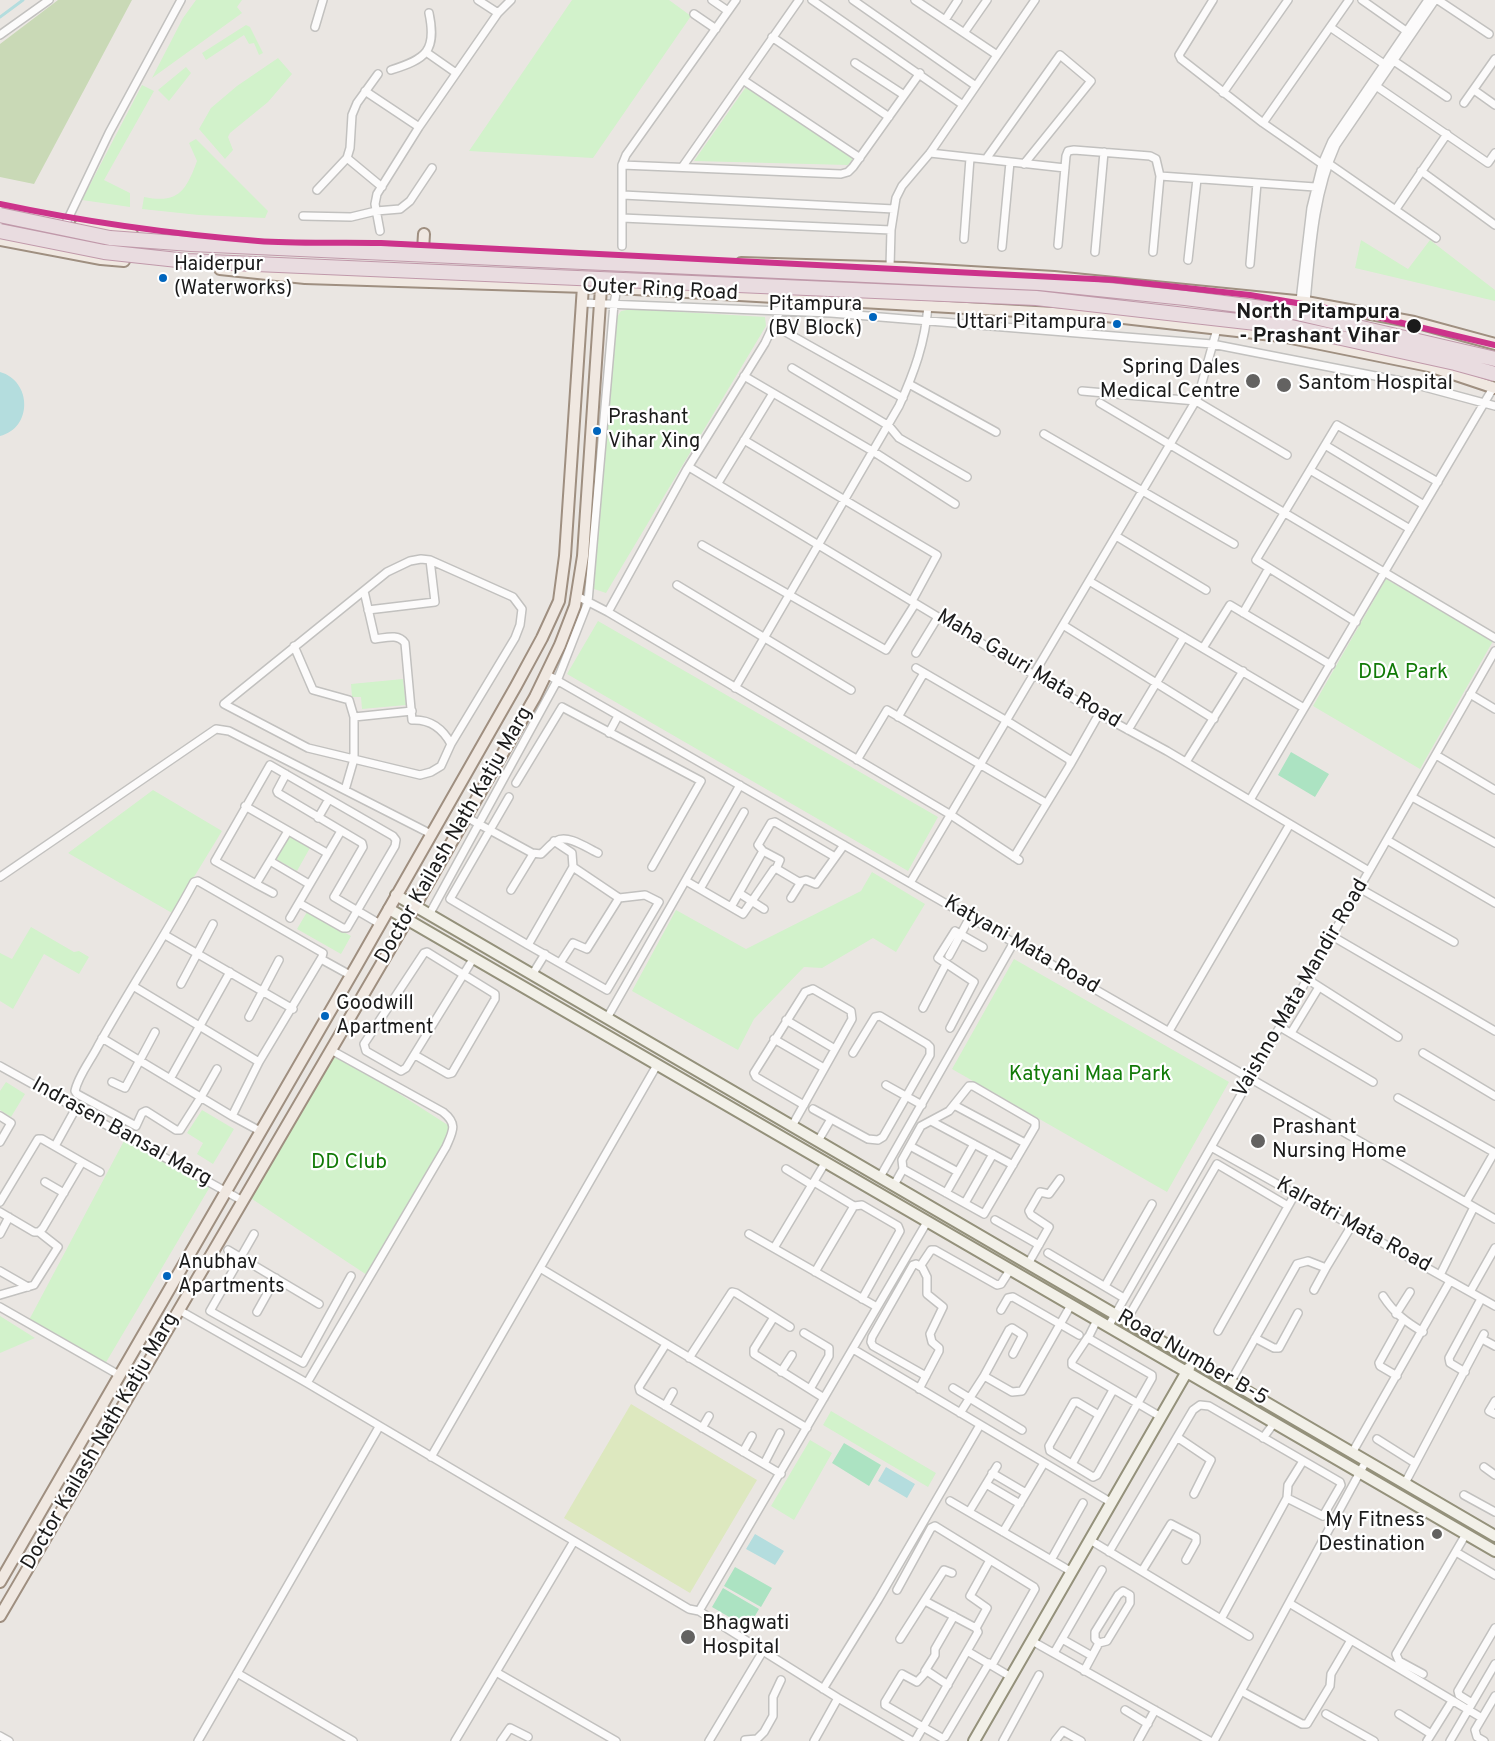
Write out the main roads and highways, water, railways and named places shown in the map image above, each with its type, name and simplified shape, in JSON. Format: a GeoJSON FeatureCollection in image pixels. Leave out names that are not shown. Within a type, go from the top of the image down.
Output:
{"type":"FeatureCollection","features":[{"type":"Feature","properties":{"kind":"highway","name":"Outer Ring Road"},"geometry":{"type":"LineString","coordinates":[[0,215],[110,238],[191,244],[1040,283],[1293,312],[1495,359]]}},
{"type":"Feature","properties":{"kind":"highway","name":"Outer Ring Road"},"geometry":{"type":"LineString","coordinates":[[0,231],[104,252],[187,261],[1036,298],[1291,327],[1455,363],[1494,383]]}},
{"type":"Feature","properties":{"kind":"main road","name":"Outer Ring Road"},"geometry":{"type":"LineString","coordinates":[[0,210],[135,234],[204,241],[890,267],[1054,277],[1304,302],[1389,318],[1495,344]]}},
{"type":"Feature","properties":{"kind":"main road"},"geometry":{"type":"LineString","coordinates":[[423,250],[424,234]]}},
{"type":"Feature","properties":{"kind":"main road","name":"Outer Ring Road"},"geometry":{"type":"LineString","coordinates":[[0,240],[101,259],[305,278],[583,286],[1106,316],[1281,336],[1429,366],[1494,383]]}},
{"type":"Feature","properties":{"kind":"main road"},"geometry":{"type":"LineString","coordinates":[[405,280],[406,249]]}},
{"type":"Feature","properties":{"kind":"main road"},"geometry":{"type":"LineString","coordinates":[[767,296],[770,264]]}},
{"type":"Feature","properties":{"kind":"main road","name":"Doctor Kailash Nath Katju Marg"},"geometry":{"type":"LineString","coordinates":[[0,1582],[516,686],[559,601],[565,556],[583,286]]}},
{"type":"Feature","properties":{"kind":"main road","name":"Doctor Kailash Nath Katju Marg"},"geometry":{"type":"LineString","coordinates":[[0,1616],[407,920],[546,675],[577,596],[583,556],[601,288]]}},
{"type":"Feature","properties":{"kind":"main road"},"geometry":{"type":"LineString","coordinates":[[1169,323],[1174,289]]}},
{"type":"Feature","properties":{"kind":"main road"},"geometry":{"type":"LineString","coordinates":[[1379,356],[1389,318]]}},
{"type":"Feature","properties":{"kind":"main road"},"geometry":{"type":"LineString","coordinates":[[569,494],[587,496]]}},
{"type":"Feature","properties":{"kind":"water"},"geometry":{"type":"Polygon","coordinates":[[[0,372],[11,377],[18,385],[23,394],[24,404],[23,415],[18,424],[11,431],[0,436],[0,372]]]}},
{"type":"Feature","properties":{"kind":"water"},"geometry":{"type":"Polygon","coordinates":[[[886,1467],[915,1484],[907,1498],[878,1481],[886,1467]]]}},
{"type":"Feature","properties":{"kind":"water"},"geometry":{"type":"Polygon","coordinates":[[[755,1534],[784,1551],[775,1565],[746,1549],[755,1534]]]}},
{"type":"Feature","properties":{"kind":"waterway"},"geometry":{"type":"LineString","coordinates":[[0,17],[23,0]]}},
{"type":"Feature","properties":{"kind":"place","name":"Haiderpur (Waterworks)"},"geometry":{"type":"Point","coordinates":[163,278]}},
{"type":"Feature","properties":{"kind":"place","name":"Pitampura (BV Block)"},"geometry":{"type":"Point","coordinates":[873,317]}},
{"type":"Feature","properties":{"kind":"place","name":"Uttari Pitampura"},"geometry":{"type":"Point","coordinates":[1117,324]}},
{"type":"Feature","properties":{"kind":"place","name":"North Pitampura - Prashant Vihar"},"geometry":{"type":"Point","coordinates":[1414,326]}},
{"type":"Feature","properties":{"kind":"place","name":"Spring Dales Medical Centre"},"geometry":{"type":"Point","coordinates":[1253,381]}},
{"type":"Feature","properties":{"kind":"place","name":"Santom Hospital"},"geometry":{"type":"Point","coordinates":[1284,385]}},
{"type":"Feature","properties":{"kind":"place","name":"Prashant Vihar Xing"},"geometry":{"type":"Point","coordinates":[597,431]}},
{"type":"Feature","properties":{"kind":"place","name":"Goodwill Apartment"},"geometry":{"type":"Point","coordinates":[325,1016]}},
{"type":"Feature","properties":{"kind":"place","name":"Prashant Nursing Home"},"geometry":{"type":"Point","coordinates":[1258,1141]}},
{"type":"Feature","properties":{"kind":"place","name":"Anubhav Apartments"},"geometry":{"type":"Point","coordinates":[167,1276]}},
{"type":"Feature","properties":{"kind":"place","name":"My Fitness Destination"},"geometry":{"type":"Point","coordinates":[1437,1534]}},
{"type":"Feature","properties":{"kind":"place","name":"Bhagwati Hospital"},"geometry":{"type":"Point","coordinates":[688,1637]}},
{"type":"Feature","properties":{"kind":"park label","name":"DDA Park"},"geometry":{"type":"Point","coordinates":[1403,674]}},
{"type":"Feature","properties":{"kind":"park label","name":"Katyani Maa Park"},"geometry":{"type":"Point","coordinates":[1090,1076]}},
{"type":"Feature","properties":{"kind":"park label","name":"DD Club"},"geometry":{"type":"Point","coordinates":[349,1164]}}]}
